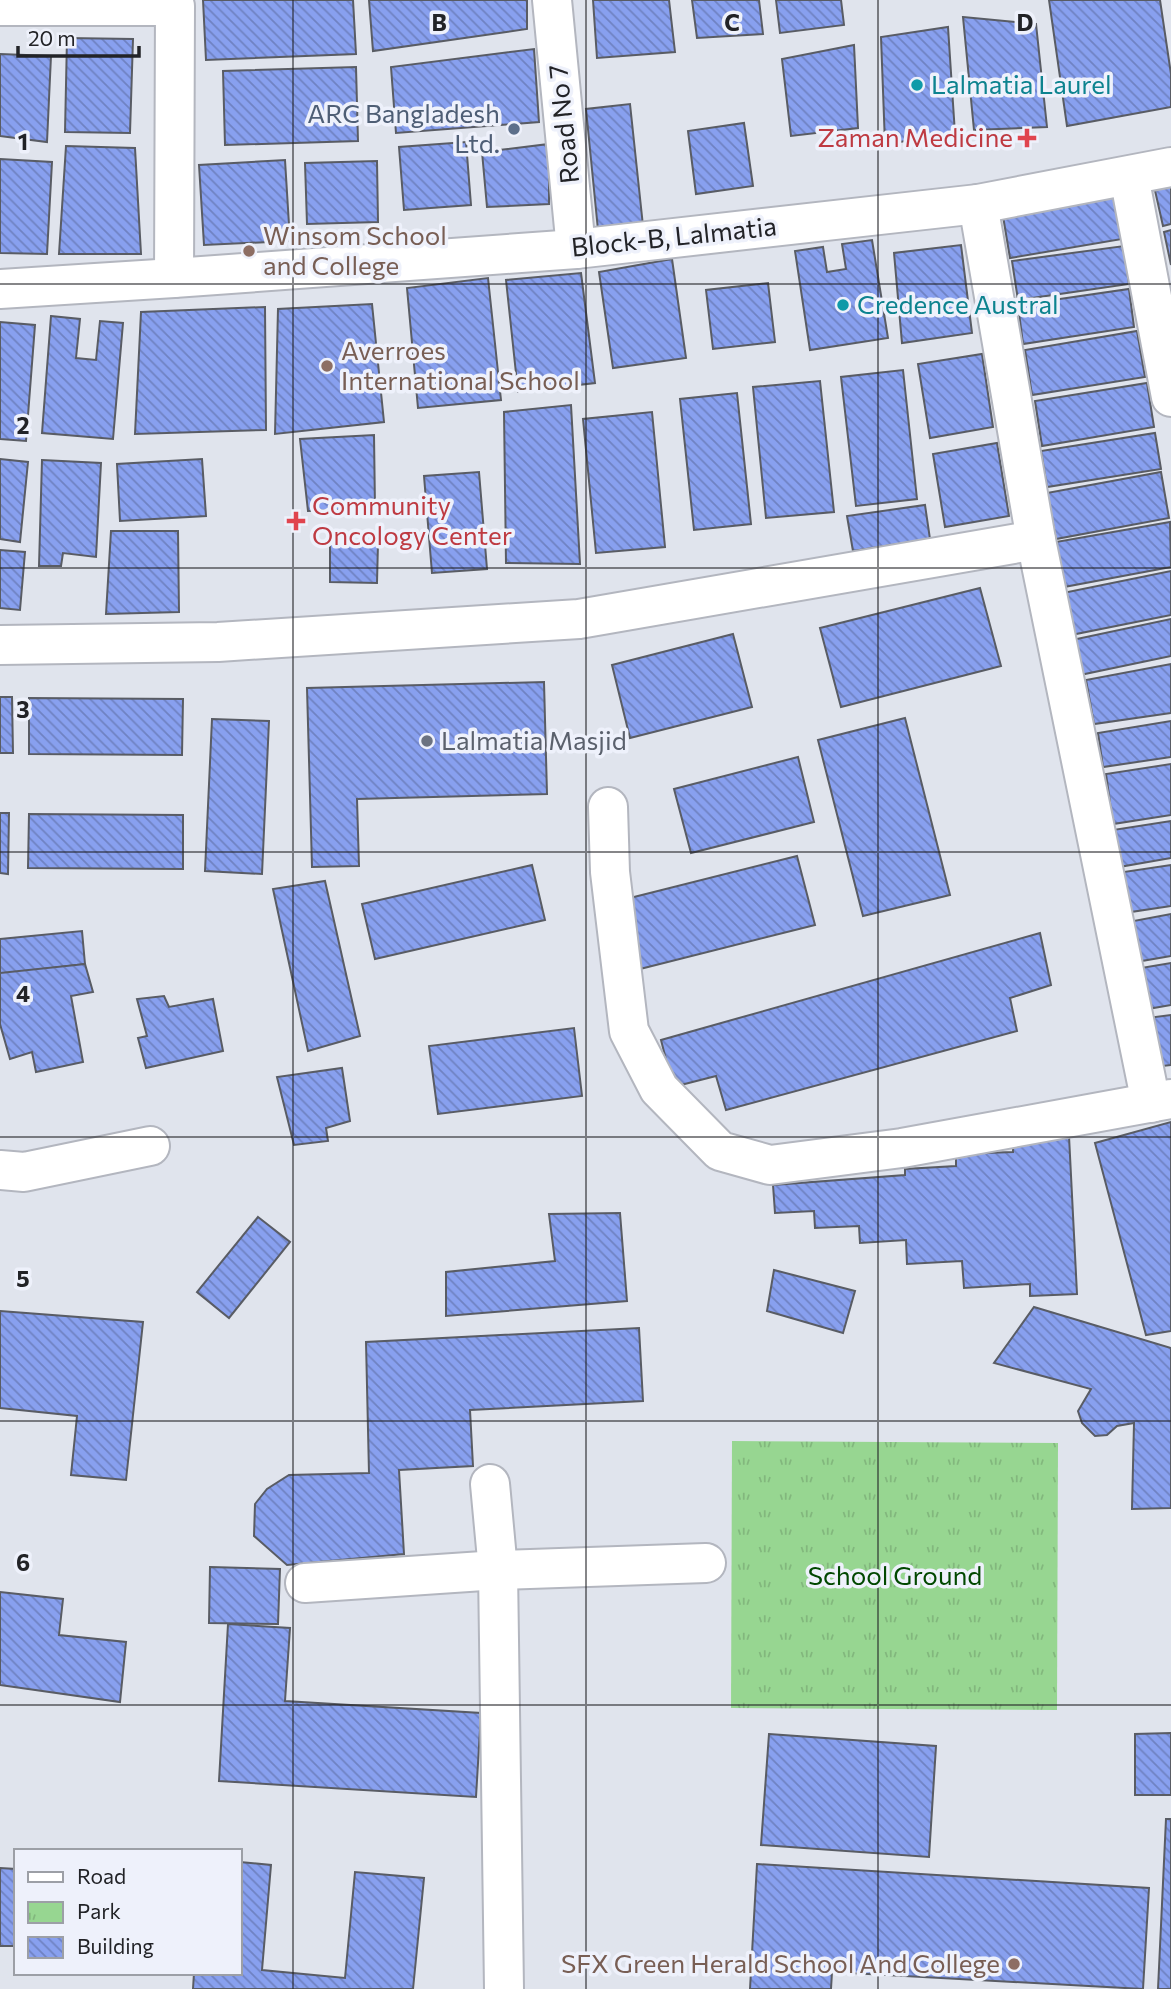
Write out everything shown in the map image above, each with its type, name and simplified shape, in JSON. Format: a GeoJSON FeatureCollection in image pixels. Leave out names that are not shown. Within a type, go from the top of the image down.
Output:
{"type":"FeatureCollection","features":[{"type":"Feature","properties":{"kind":"street","name":"Road No 7"},"geometry":{"type":"LineString","coordinates":[[552,0],[576,249]]}},
{"type":"Feature","properties":{"kind":"street"},"geometry":{"type":"LineString","coordinates":[[0,6],[175,3],[174,278]]}},
{"type":"Feature","properties":{"kind":"street","name":"Block-B, Lalmatia"},"geometry":{"type":"LineString","coordinates":[[0,289],[576,249],[978,204],[1171,167]]}},
{"type":"Feature","properties":{"kind":"street"},"geometry":{"type":"LineString","coordinates":[[1129,176],[1171,397]]}},
{"type":"Feature","properties":{"kind":"street"},"geometry":{"type":"LineString","coordinates":[[608,807],[610,872],[629,1031],[659,1089],[720,1151],[770,1165],[902,1148],[1161,1101],[1036,540],[978,204]]}},
{"type":"Feature","properties":{"kind":"street"},"geometry":{"type":"LineString","coordinates":[[0,645],[218,642],[579,619],[1036,540]]}},
{"type":"Feature","properties":{"kind":"street"},"geometry":{"type":"LineString","coordinates":[[0,1170],[24,1172],[150,1146]]}},
{"type":"Feature","properties":{"kind":"street"},"geometry":{"type":"LineString","coordinates":[[490,1484],[498,1570],[504,1989]]}},
{"type":"Feature","properties":{"kind":"street"},"geometry":{"type":"LineString","coordinates":[[305,1583],[498,1570],[706,1563]]}},
{"type":"Feature","properties":{"kind":"green space","name":"School Ground"},"geometry":{"type":"Polygon","coordinates":[[[732,1441],[1058,1443],[1057,1710],[731,1708],[732,1441]]]}},
{"type":"Feature","properties":{"kind":"building"},"geometry":{"type":"Polygon","coordinates":[[[203,0],[353,0],[356,54],[206,60],[203,0]]]}},
{"type":"Feature","properties":{"kind":"building"},"geometry":{"type":"Polygon","coordinates":[[[369,0],[527,0],[527,29],[373,51],[369,0]]]}},
{"type":"Feature","properties":{"kind":"building"},"geometry":{"type":"Polygon","coordinates":[[[593,0],[669,0],[675,52],[597,58],[593,0]]]}},
{"type":"Feature","properties":{"kind":"building"},"geometry":{"type":"Polygon","coordinates":[[[692,0],[759,0],[763,34],[697,38],[692,0]]]}},
{"type":"Feature","properties":{"kind":"building"},"geometry":{"type":"Polygon","coordinates":[[[776,0],[841,0],[844,25],[780,33],[776,0]]]}},
{"type":"Feature","properties":{"kind":"building"},"geometry":{"type":"Polygon","coordinates":[[[1049,0],[1160,0],[1171,74],[1171,107],[1067,126],[1049,0]]]}},
{"type":"Feature","properties":{"kind":"building"},"geometry":{"type":"Polygon","coordinates":[[[963,17],[1036,24],[1047,127],[974,130],[963,17]]]}},
{"type":"Feature","properties":{"kind":"building","name":"Lalmatia Laurel"},"geometry":{"type":"Polygon","coordinates":[[[948,27],[955,134],[885,144],[881,37],[948,27]]]}},
{"type":"Feature","properties":{"kind":"building"},"geometry":{"type":"Polygon","coordinates":[[[67,38],[133,39],[130,133],[65,132],[67,38]]]}},
{"type":"Feature","properties":{"kind":"building"},"geometry":{"type":"Polygon","coordinates":[[[854,45],[858,128],[791,136],[782,59],[854,45]]]}},
{"type":"Feature","properties":{"kind":"building"},"geometry":{"type":"Polygon","coordinates":[[[534,49],[539,122],[396,133],[391,67],[534,49]]]}},
{"type":"Feature","properties":{"kind":"building"},"geometry":{"type":"Polygon","coordinates":[[[0,54],[51,56],[47,142],[0,136],[0,54]]]}},
{"type":"Feature","properties":{"kind":"building"},"geometry":{"type":"Polygon","coordinates":[[[356,67],[358,141],[225,145],[223,71],[356,67]]]}},
{"type":"Feature","properties":{"kind":"building"},"geometry":{"type":"Polygon","coordinates":[[[630,104],[643,226],[598,230],[586,109],[630,104]]]}},
{"type":"Feature","properties":{"kind":"building"},"geometry":{"type":"Polygon","coordinates":[[[744,123],[753,186],[696,194],[688,131],[744,123]]]}},
{"type":"Feature","properties":{"kind":"building"},"geometry":{"type":"Polygon","coordinates":[[[466,142],[471,205],[404,210],[399,147],[466,142]]]}},
{"type":"Feature","properties":{"kind":"building"},"geometry":{"type":"Polygon","coordinates":[[[549,144],[549,204],[487,207],[482,152],[549,144]]]}},
{"type":"Feature","properties":{"kind":"building"},"geometry":{"type":"Polygon","coordinates":[[[66,146],[135,148],[141,254],[59,254],[66,146]]]}},
{"type":"Feature","properties":{"kind":"building"},"geometry":{"type":"Polygon","coordinates":[[[0,159],[52,162],[47,254],[0,253],[0,159]]]}},
{"type":"Feature","properties":{"kind":"building"},"geometry":{"type":"Polygon","coordinates":[[[285,160],[290,241],[204,245],[199,165],[285,160]]]}},
{"type":"Feature","properties":{"kind":"building"},"geometry":{"type":"Polygon","coordinates":[[[377,161],[378,222],[307,224],[305,163],[377,161]]]}},
{"type":"Feature","properties":{"kind":"building"},"geometry":{"type":"Polygon","coordinates":[[[1171,182],[1171,224],[1163,226],[1154,186],[1171,182]]]}},
{"type":"Feature","properties":{"kind":"building"},"geometry":{"type":"Polygon","coordinates":[[[1114,192],[1122,239],[1010,258],[1002,210],[1114,192]]]}},
{"type":"Feature","properties":{"kind":"building"},"geometry":{"type":"Polygon","coordinates":[[[1171,230],[1171,265],[1164,232],[1171,230]]]}},
{"type":"Feature","properties":{"kind":"building","name":"Credence Austral"},"geometry":{"type":"Polygon","coordinates":[[[872,240],[888,338],[810,350],[795,251],[823,247],[827,272],[846,269],[842,244],[872,240]]]}},
{"type":"Feature","properties":{"kind":"building"},"geometry":{"type":"Polygon","coordinates":[[[961,245],[972,333],[902,343],[894,253],[961,245]]]}},
{"type":"Feature","properties":{"kind":"building"},"geometry":{"type":"Polygon","coordinates":[[[1124,246],[1129,284],[1018,300],[1012,261],[1124,246]]]}},
{"type":"Feature","properties":{"kind":"building"},"geometry":{"type":"Polygon","coordinates":[[[672,259],[686,358],[613,368],[599,272],[672,259]]]}},
{"type":"Feature","properties":{"kind":"building"},"geometry":{"type":"Polygon","coordinates":[[[581,273],[595,383],[518,392],[506,280],[581,273]]]}},
{"type":"Feature","properties":{"kind":"building"},"geometry":{"type":"Polygon","coordinates":[[[488,278],[501,400],[418,408],[407,288],[488,278]]]}},
{"type":"Feature","properties":{"kind":"building"},"geometry":{"type":"Polygon","coordinates":[[[768,283],[775,342],[713,349],[706,290],[768,283]]]}},
{"type":"Feature","properties":{"kind":"building"},"geometry":{"type":"Polygon","coordinates":[[[1129,289],[1134,327],[1023,344],[1018,305],[1129,289]]]}},
{"type":"Feature","properties":{"kind":"building","name":"Averroes International School"},"geometry":{"type":"Polygon","coordinates":[[[372,304],[384,422],[275,434],[278,309],[372,304]]]}},
{"type":"Feature","properties":{"kind":"building"},"geometry":{"type":"Polygon","coordinates":[[[265,307],[266,430],[135,434],[141,312],[265,307]]]}},
{"type":"Feature","properties":{"kind":"building"},"geometry":{"type":"Polygon","coordinates":[[[51,316],[80,319],[76,358],[96,360],[100,321],[123,323],[113,439],[42,433],[51,316]]]}},
{"type":"Feature","properties":{"kind":"building"},"geometry":{"type":"Polygon","coordinates":[[[0,322],[35,325],[26,441],[0,439],[0,322]]]}},
{"type":"Feature","properties":{"kind":"building"},"geometry":{"type":"Polygon","coordinates":[[[1137,331],[1145,377],[1032,395],[1025,350],[1137,331]]]}},
{"type":"Feature","properties":{"kind":"building"},"geometry":{"type":"Polygon","coordinates":[[[982,354],[993,427],[930,438],[918,364],[982,354]]]}},
{"type":"Feature","properties":{"kind":"building"},"geometry":{"type":"Polygon","coordinates":[[[903,370],[917,499],[856,506],[841,377],[903,370]]]}},
{"type":"Feature","properties":{"kind":"building"},"geometry":{"type":"Polygon","coordinates":[[[820,381],[834,512],[766,518],[753,387],[820,381]]]}},
{"type":"Feature","properties":{"kind":"building"},"geometry":{"type":"Polygon","coordinates":[[[1147,383],[1154,427],[1042,446],[1035,401],[1147,383]]]}},
{"type":"Feature","properties":{"kind":"building"},"geometry":{"type":"Polygon","coordinates":[[[737,393],[751,524],[694,530],[680,399],[737,393]]]}},
{"type":"Feature","properties":{"kind":"building"},"geometry":{"type":"Polygon","coordinates":[[[571,405],[580,564],[506,563],[504,412],[571,405]]]}},
{"type":"Feature","properties":{"kind":"building"},"geometry":{"type":"Polygon","coordinates":[[[652,412],[665,547],[596,553],[583,419],[652,412]]]}},
{"type":"Feature","properties":{"kind":"building"},"geometry":{"type":"Polygon","coordinates":[[[1155,433],[1161,469],[1047,487],[1041,451],[1155,433]]]}},
{"type":"Feature","properties":{"kind":"building"},"geometry":{"type":"Polygon","coordinates":[[[374,435],[375,509],[308,511],[300,439],[374,435]]]}},
{"type":"Feature","properties":{"kind":"building"},"geometry":{"type":"Polygon","coordinates":[[[997,443],[1009,516],[945,527],[933,454],[997,443]]]}},
{"type":"Feature","properties":{"kind":"building"},"geometry":{"type":"Polygon","coordinates":[[[0,459],[28,462],[20,542],[0,539],[0,459]]]}},
{"type":"Feature","properties":{"kind":"building"},"geometry":{"type":"Polygon","coordinates":[[[202,459],[206,516],[120,521],[117,464],[202,459]]]}},
{"type":"Feature","properties":{"kind":"building"},"geometry":{"type":"Polygon","coordinates":[[[42,460],[101,463],[96,557],[63,553],[61,566],[39,566],[42,460]]]}},
{"type":"Feature","properties":{"kind":"building"},"geometry":{"type":"Polygon","coordinates":[[[479,472],[487,569],[432,573],[424,476],[479,472]]]}},
{"type":"Feature","properties":{"kind":"building"},"geometry":{"type":"Polygon","coordinates":[[[1161,472],[1169,518],[1056,539],[1047,493],[1161,472]]]}},
{"type":"Feature","properties":{"kind":"building"},"geometry":{"type":"Polygon","coordinates":[[[925,505],[930,539],[853,551],[847,516],[925,505]]]}},
{"type":"Feature","properties":{"kind":"building"},"geometry":{"type":"Polygon","coordinates":[[[1170,522],[1171,567],[1064,587],[1056,542],[1170,522]]]}},
{"type":"Feature","properties":{"kind":"building"},"geometry":{"type":"Polygon","coordinates":[[[111,531],[178,531],[179,612],[106,614],[111,531]]]}},
{"type":"Feature","properties":{"kind":"building"},"geometry":{"type":"Polygon","coordinates":[[[330,543],[378,543],[377,583],[330,582],[330,543]]]}},
{"type":"Feature","properties":{"kind":"building"},"geometry":{"type":"Polygon","coordinates":[[[0,550],[25,552],[20,610],[0,608],[0,550]]]}},
{"type":"Feature","properties":{"kind":"building"},"geometry":{"type":"Polygon","coordinates":[[[1171,571],[1171,615],[1071,635],[1063,593],[1171,571]]]}},
{"type":"Feature","properties":{"kind":"building"},"geometry":{"type":"Polygon","coordinates":[[[980,588],[1001,666],[841,707],[820,628],[980,588]]]}},
{"type":"Feature","properties":{"kind":"building"},"geometry":{"type":"Polygon","coordinates":[[[1171,619],[1171,656],[1080,675],[1072,640],[1171,619]]]}},
{"type":"Feature","properties":{"kind":"building"},"geometry":{"type":"Polygon","coordinates":[[[733,634],[752,707],[630,738],[612,665],[733,634]]]}},
{"type":"Feature","properties":{"kind":"building"},"geometry":{"type":"Polygon","coordinates":[[[1171,664],[1171,713],[1094,724],[1086,680],[1171,664]]]}},
{"type":"Feature","properties":{"kind":"building","name":"Lalmatia Masjid"},"geometry":{"type":"Polygon","coordinates":[[[544,682],[547,794],[357,799],[359,866],[312,867],[307,688],[544,682]]]}},
{"type":"Feature","properties":{"kind":"building"},"geometry":{"type":"Polygon","coordinates":[[[0,697],[12,697],[13,753],[0,753],[0,697]]]}},
{"type":"Feature","properties":{"kind":"building"},"geometry":{"type":"Polygon","coordinates":[[[29,698],[183,699],[182,755],[29,754],[29,698]]]}},
{"type":"Feature","properties":{"kind":"building"},"geometry":{"type":"Polygon","coordinates":[[[905,718],[950,895],[863,916],[818,740],[905,718]]]}},
{"type":"Feature","properties":{"kind":"building"},"geometry":{"type":"Polygon","coordinates":[[[212,719],[269,721],[262,874],[205,871],[212,719]]]}},
{"type":"Feature","properties":{"kind":"building"},"geometry":{"type":"Polygon","coordinates":[[[1171,721],[1171,757],[1103,767],[1098,733],[1171,721]]]}},
{"type":"Feature","properties":{"kind":"building"},"geometry":{"type":"Polygon","coordinates":[[[798,757],[814,822],[691,853],[674,789],[798,757]]]}},
{"type":"Feature","properties":{"kind":"building"},"geometry":{"type":"Polygon","coordinates":[[[1171,764],[1171,815],[1113,824],[1106,774],[1171,764]]]}},
{"type":"Feature","properties":{"kind":"building"},"geometry":{"type":"Polygon","coordinates":[[[0,813],[9,813],[8,874],[0,873],[0,813]]]}},
{"type":"Feature","properties":{"kind":"building"},"geometry":{"type":"Polygon","coordinates":[[[29,814],[183,815],[183,869],[28,868],[29,814]]]}},
{"type":"Feature","properties":{"kind":"building"},"geometry":{"type":"Polygon","coordinates":[[[1171,821],[1171,858],[1119,867],[1113,830],[1171,821]]]}},
{"type":"Feature","properties":{"kind":"building"},"geometry":{"type":"Polygon","coordinates":[[[797,856],[815,925],[640,969],[622,900],[797,856]]]}},
{"type":"Feature","properties":{"kind":"building"},"geometry":{"type":"Polygon","coordinates":[[[532,865],[545,920],[375,959],[362,904],[532,865]]]}},
{"type":"Feature","properties":{"kind":"building"},"geometry":{"type":"Polygon","coordinates":[[[1171,865],[1171,906],[1124,913],[1117,873],[1171,865]]]}},
{"type":"Feature","properties":{"kind":"building"},"geometry":{"type":"Polygon","coordinates":[[[325,881],[360,1036],[308,1051],[273,889],[325,881]]]}},
{"type":"Feature","properties":{"kind":"building"},"geometry":{"type":"Polygon","coordinates":[[[1171,914],[1171,956],[1130,963],[1123,923],[1171,914]]]}},
{"type":"Feature","properties":{"kind":"building"},"geometry":{"type":"Polygon","coordinates":[[[82,931],[85,964],[0,974],[0,939],[82,931]]]}},
{"type":"Feature","properties":{"kind":"building"},"geometry":{"type":"Polygon","coordinates":[[[1040,933],[1051,985],[1010,998],[1017,1031],[726,1110],[716,1076],[673,1087],[661,1040],[1040,933]]]}},
{"type":"Feature","properties":{"kind":"building"},"geometry":{"type":"Polygon","coordinates":[[[1171,963],[1171,1005],[1142,1010],[1135,969],[1171,963]]]}},
{"type":"Feature","properties":{"kind":"building"},"geometry":{"type":"Polygon","coordinates":[[[85,964],[93,992],[71,996],[83,1062],[36,1072],[32,1052],[10,1059],[0,1024],[0,973],[85,964]]]}},
{"type":"Feature","properties":{"kind":"building"},"geometry":{"type":"Polygon","coordinates":[[[164,996],[169,1007],[213,999],[223,1051],[146,1068],[138,1038],[147,1036],[137,999],[164,996]]]}},
{"type":"Feature","properties":{"kind":"building"},"geometry":{"type":"Polygon","coordinates":[[[1171,1015],[1171,1065],[1154,1067],[1147,1018],[1171,1015]]]}},
{"type":"Feature","properties":{"kind":"building"},"geometry":{"type":"Polygon","coordinates":[[[574,1028],[582,1096],[438,1114],[429,1046],[574,1028]]]}},
{"type":"Feature","properties":{"kind":"building"},"geometry":{"type":"Polygon","coordinates":[[[342,1068],[350,1121],[326,1128],[328,1141],[294,1145],[277,1077],[342,1068]]]}},
{"type":"Feature","properties":{"kind":"building"},"geometry":{"type":"Polygon","coordinates":[[[1171,1122],[1171,1331],[1146,1335],[1095,1143],[1171,1122]]]}},
{"type":"Feature","properties":{"kind":"building"},"geometry":{"type":"Polygon","coordinates":[[[1069,1136],[1077,1294],[1030,1296],[1030,1284],[964,1288],[962,1261],[907,1264],[906,1240],[860,1243],[859,1226],[815,1228],[814,1211],[775,1213],[773,1185],[905,1175],[905,1169],[956,1166],[956,1154],[1013,1152],[1013,1139],[1069,1136]]]}},
{"type":"Feature","properties":{"kind":"building"},"geometry":{"type":"Polygon","coordinates":[[[620,1213],[627,1301],[446,1316],[446,1272],[555,1261],[549,1214],[620,1213]]]}},
{"type":"Feature","properties":{"kind":"building"},"geometry":{"type":"Polygon","coordinates":[[[258,1217],[290,1242],[229,1318],[197,1292],[258,1217]]]}},
{"type":"Feature","properties":{"kind":"building"},"geometry":{"type":"Polygon","coordinates":[[[774,1270],[855,1291],[843,1333],[767,1311],[774,1270]]]}},
{"type":"Feature","properties":{"kind":"building"},"geometry":{"type":"Polygon","coordinates":[[[1034,1307],[1171,1348],[1171,1508],[1132,1509],[1134,1423],[1117,1426],[1107,1435],[1095,1436],[1082,1423],[1078,1411],[1091,1389],[994,1363],[1034,1307]]]}},
{"type":"Feature","properties":{"kind":"building"},"geometry":{"type":"Polygon","coordinates":[[[0,1311],[143,1322],[126,1480],[71,1475],[77,1416],[0,1408],[0,1311]]]}},
{"type":"Feature","properties":{"kind":"building"},"geometry":{"type":"Polygon","coordinates":[[[639,1328],[643,1401],[470,1410],[473,1466],[399,1470],[404,1554],[287,1565],[254,1536],[255,1504],[267,1489],[289,1475],[369,1473],[366,1342],[639,1328]]]}},
{"type":"Feature","properties":{"kind":"building"},"geometry":{"type":"Polygon","coordinates":[[[210,1567],[280,1569],[278,1624],[209,1623],[210,1567]]]}},
{"type":"Feature","properties":{"kind":"building"},"geometry":{"type":"Polygon","coordinates":[[[0,1592],[63,1599],[59,1635],[126,1642],[120,1702],[0,1685],[0,1592]]]}},
{"type":"Feature","properties":{"kind":"building"},"geometry":{"type":"Polygon","coordinates":[[[228,1624],[290,1628],[285,1701],[481,1713],[476,1797],[219,1781],[228,1624]]]}},
{"type":"Feature","properties":{"kind":"building"},"geometry":{"type":"Polygon","coordinates":[[[1171,1733],[1171,1795],[1135,1795],[1135,1734],[1171,1733]]]}},
{"type":"Feature","properties":{"kind":"building"},"geometry":{"type":"Polygon","coordinates":[[[769,1734],[936,1746],[929,1857],[761,1845],[769,1734]]]}},
{"type":"Feature","properties":{"kind":"building"},"geometry":{"type":"Polygon","coordinates":[[[1166,1819],[1171,1819],[1171,1989],[1158,1989],[1166,1819]]]}},
{"type":"Feature","properties":{"kind":"building"},"geometry":{"type":"Polygon","coordinates":[[[242,1862],[271,1865],[262,1970],[345,1978],[355,1872],[424,1878],[413,1989],[193,1989],[194,1975],[242,1975],[242,1862]]]}},
{"type":"Feature","properties":{"kind":"building"},"geometry":{"type":"Polygon","coordinates":[[[757,1864],[1149,1888],[1143,1989],[832,1972],[831,1989],[750,1989],[757,1864]]]}},
{"type":"Feature","properties":{"kind":"building"},"geometry":{"type":"Polygon","coordinates":[[[0,1868],[14,1869],[14,1946],[0,1946],[0,1868]]]}},
{"type":"Feature","properties":{"kind":"place","name":"Lalmatia Laurel"},"geometry":{"type":"Point","coordinates":[917,85]}},
{"type":"Feature","properties":{"kind":"place","name":"ARC Bangladesh Ltd."},"geometry":{"type":"Point","coordinates":[514,129]}},
{"type":"Feature","properties":{"kind":"place","name":"Zaman Medicine"},"geometry":{"type":"Point","coordinates":[1027,138]}},
{"type":"Feature","properties":{"kind":"place","name":"Winsom School and College"},"geometry":{"type":"Point","coordinates":[249,251]}},
{"type":"Feature","properties":{"kind":"place","name":"Credence Austral"},"geometry":{"type":"Point","coordinates":[843,305]}},
{"type":"Feature","properties":{"kind":"place","name":"Averroes International School"},"geometry":{"type":"Point","coordinates":[327,366]}},
{"type":"Feature","properties":{"kind":"place","name":"Community Oncology Center"},"geometry":{"type":"Point","coordinates":[296,521]}},
{"type":"Feature","properties":{"kind":"place","name":"Lalmatia Masjid"},"geometry":{"type":"Point","coordinates":[427,741]}},
{"type":"Feature","properties":{"kind":"place","name":"SFX Green Herald School And College"},"geometry":{"type":"Point","coordinates":[1014,1964]}}]}
